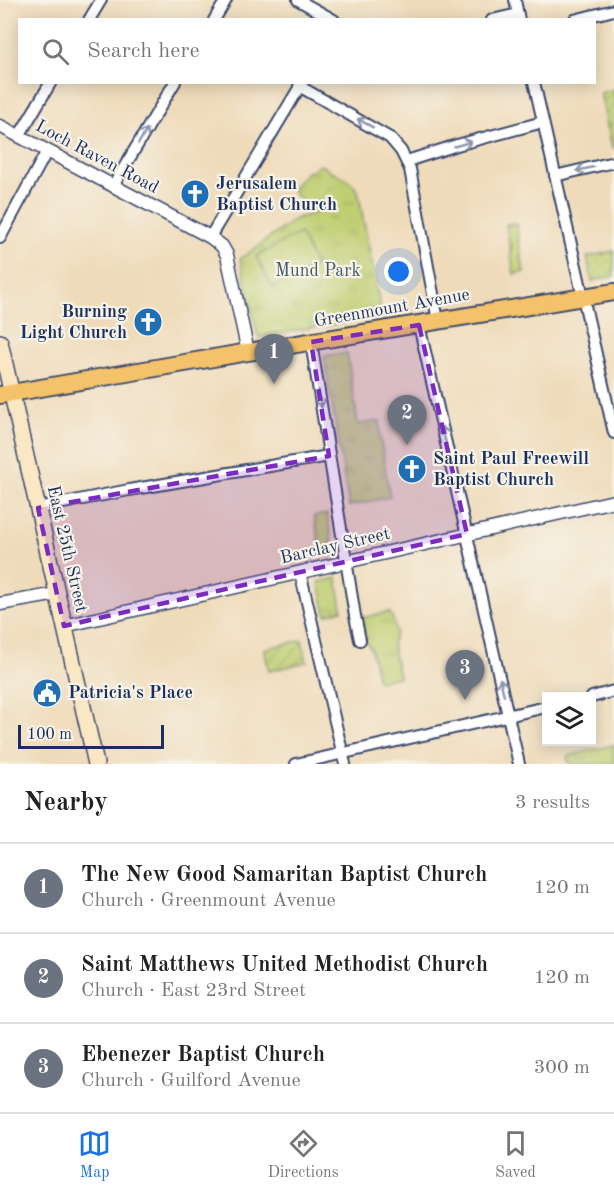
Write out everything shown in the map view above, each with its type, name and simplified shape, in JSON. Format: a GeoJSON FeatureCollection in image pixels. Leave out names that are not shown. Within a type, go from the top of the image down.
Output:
{"type":"FeatureCollection","features":[{"type":"Feature","properties":{"kind":"main road","name":"Greenmount Avenue"},"geometry":{"type":"LineString","coordinates":[[6,394],[614,292]]}},
{"type":"Feature","properties":{"kind":"main road","name":"East 25th Street"},"geometry":{"type":"LineString","coordinates":[[0,342],[6,394],[38,508],[96,764]]}},
{"type":"Feature","properties":{"kind":"street"},"geometry":{"type":"LineString","coordinates":[[90,18],[100,0]]}},
{"type":"Feature","properties":{"kind":"street"},"geometry":{"type":"LineString","coordinates":[[215,18],[226,0]]}},
{"type":"Feature","properties":{"kind":"street"},"geometry":{"type":"LineString","coordinates":[[298,0],[330,18]]}},
{"type":"Feature","properties":{"kind":"street"},"geometry":{"type":"LineString","coordinates":[[515,0],[518,17]]}},
{"type":"Feature","properties":{"kind":"street"},"geometry":{"type":"LineString","coordinates":[[582,18],[614,10]]}},
{"type":"Feature","properties":{"kind":"street"},"geometry":{"type":"LineString","coordinates":[[19,136],[50,84]]}},
{"type":"Feature","properties":{"kind":"street"},"geometry":{"type":"LineString","coordinates":[[113,186],[174,84]]}},
{"type":"Feature","properties":{"kind":"street"},"geometry":{"type":"LineString","coordinates":[[534,84],[614,433]]}},
{"type":"Feature","properties":{"kind":"street"},"geometry":{"type":"LineString","coordinates":[[248,352],[227,255],[222,246],[210,237],[300,85],[390,138],[396,143],[407,161],[438,321]]}},
{"type":"Feature","properties":{"kind":"street"},"geometry":{"type":"LineString","coordinates":[[407,161],[543,122]]}},
{"type":"Feature","properties":{"kind":"street","name":"Loch Raven Road"},"geometry":{"type":"LineString","coordinates":[[0,126],[210,237]]}},
{"type":"Feature","properties":{"kind":"street"},"geometry":{"type":"LineString","coordinates":[[0,238],[47,151]]}},
{"type":"Feature","properties":{"kind":"street"},"geometry":{"type":"LineString","coordinates":[[555,176],[614,162]]}},
{"type":"Feature","properties":{"kind":"street"},"geometry":{"type":"LineString","coordinates":[[419,325],[519,764]]}},
{"type":"Feature","properties":{"kind":"street"},"geometry":{"type":"LineString","coordinates":[[311,342],[360,640]]}},
{"type":"Feature","properties":{"kind":"street"},"geometry":{"type":"LineString","coordinates":[[38,508],[329,456]]}},
{"type":"Feature","properties":{"kind":"street","name":"Barclay Street"},"geometry":{"type":"LineString","coordinates":[[64,626],[614,501]]}},
{"type":"Feature","properties":{"kind":"street"},"geometry":{"type":"LineString","coordinates":[[300,572],[344,759]]}},
{"type":"Feature","properties":{"kind":"street"},"geometry":{"type":"LineString","coordinates":[[0,604],[57,594]]}},
{"type":"Feature","properties":{"kind":"street"},"geometry":{"type":"LineString","coordinates":[[596,696],[614,692]]}},
{"type":"Feature","properties":{"kind":"street"},"geometry":{"type":"LineString","coordinates":[[296,764],[344,759],[542,708]]}},
{"type":"Feature","properties":{"kind":"highlighted area"},"geometry":{"type":"Polygon","coordinates":[[[419,325],[467,534],[64,626],[38,508],[329,456],[311,342],[419,325]]]}},
{"type":"Feature","properties":{"kind":"green space"},"geometry":{"type":"Polygon","coordinates":[[[614,89],[614,148],[612,148],[600,93],[614,89]]]}},
{"type":"Feature","properties":{"kind":"green space","name":"Mund Park"},"geometry":{"type":"Polygon","coordinates":[[[320,165],[350,181],[358,191],[382,316],[258,337],[240,259],[297,218],[315,213],[293,192],[292,188],[307,172],[320,165]]]}},
{"type":"Feature","properties":{"kind":"green space"},"geometry":{"type":"Polygon","coordinates":[[[516,223],[524,272],[514,274],[506,224],[516,223]]]}},
{"type":"Feature","properties":{"kind":"green space"},"geometry":{"type":"Polygon","coordinates":[[[300,233],[316,266],[273,288],[256,256],[300,233]]]}},
{"type":"Feature","properties":{"kind":"green space"},"geometry":{"type":"Polygon","coordinates":[[[614,251],[614,276],[592,281],[587,257],[614,251]]]}},
{"type":"Feature","properties":{"kind":"green space"},"geometry":{"type":"Polygon","coordinates":[[[347,353],[358,424],[380,421],[380,437],[390,497],[349,506],[324,356],[347,353]]]}},
{"type":"Feature","properties":{"kind":"green space"},"geometry":{"type":"Polygon","coordinates":[[[327,514],[333,550],[321,552],[314,516],[327,514]]]}},
{"type":"Feature","properties":{"kind":"green space"},"geometry":{"type":"Polygon","coordinates":[[[337,578],[342,610],[326,615],[319,582],[337,578]]]}},
{"type":"Feature","properties":{"kind":"green space"},"geometry":{"type":"Polygon","coordinates":[[[389,612],[396,633],[392,644],[399,677],[378,681],[371,649],[365,639],[362,618],[389,612]]]}},
{"type":"Feature","properties":{"kind":"green space"},"geometry":{"type":"Polygon","coordinates":[[[302,640],[307,662],[269,671],[264,649],[302,640]]]}},
{"type":"Feature","properties":{"kind":"green space"},"geometry":{"type":"Polygon","coordinates":[[[614,745],[614,764],[569,764],[567,756],[614,745]]]}},
{"type":"Feature","properties":{"kind":"place","name":"Jerusalem Baptist Church"},"geometry":{"type":"Point","coordinates":[195,194]}},
{"type":"Feature","properties":{"kind":"place","name":"Burning Light Church"},"geometry":{"type":"Point","coordinates":[148,322]}},
{"type":"Feature","properties":{"kind":"place","name":"The New Good Samaritan Baptist Church"},"geometry":{"type":"Point","coordinates":[274,384]}},
{"type":"Feature","properties":{"kind":"place","name":"Saint Matthews United Methodist Church"},"geometry":{"type":"Point","coordinates":[407,445]}},
{"type":"Feature","properties":{"kind":"place","name":"Saint Paul Freewill Baptist Church"},"geometry":{"type":"Point","coordinates":[412,469]}},
{"type":"Feature","properties":{"kind":"place","name":"Patricia's Place"},"geometry":{"type":"Point","coordinates":[47,693]}},
{"type":"Feature","properties":{"kind":"place","name":"Ebenezer Baptist Church"},"geometry":{"type":"Point","coordinates":[465,700]}}]}
